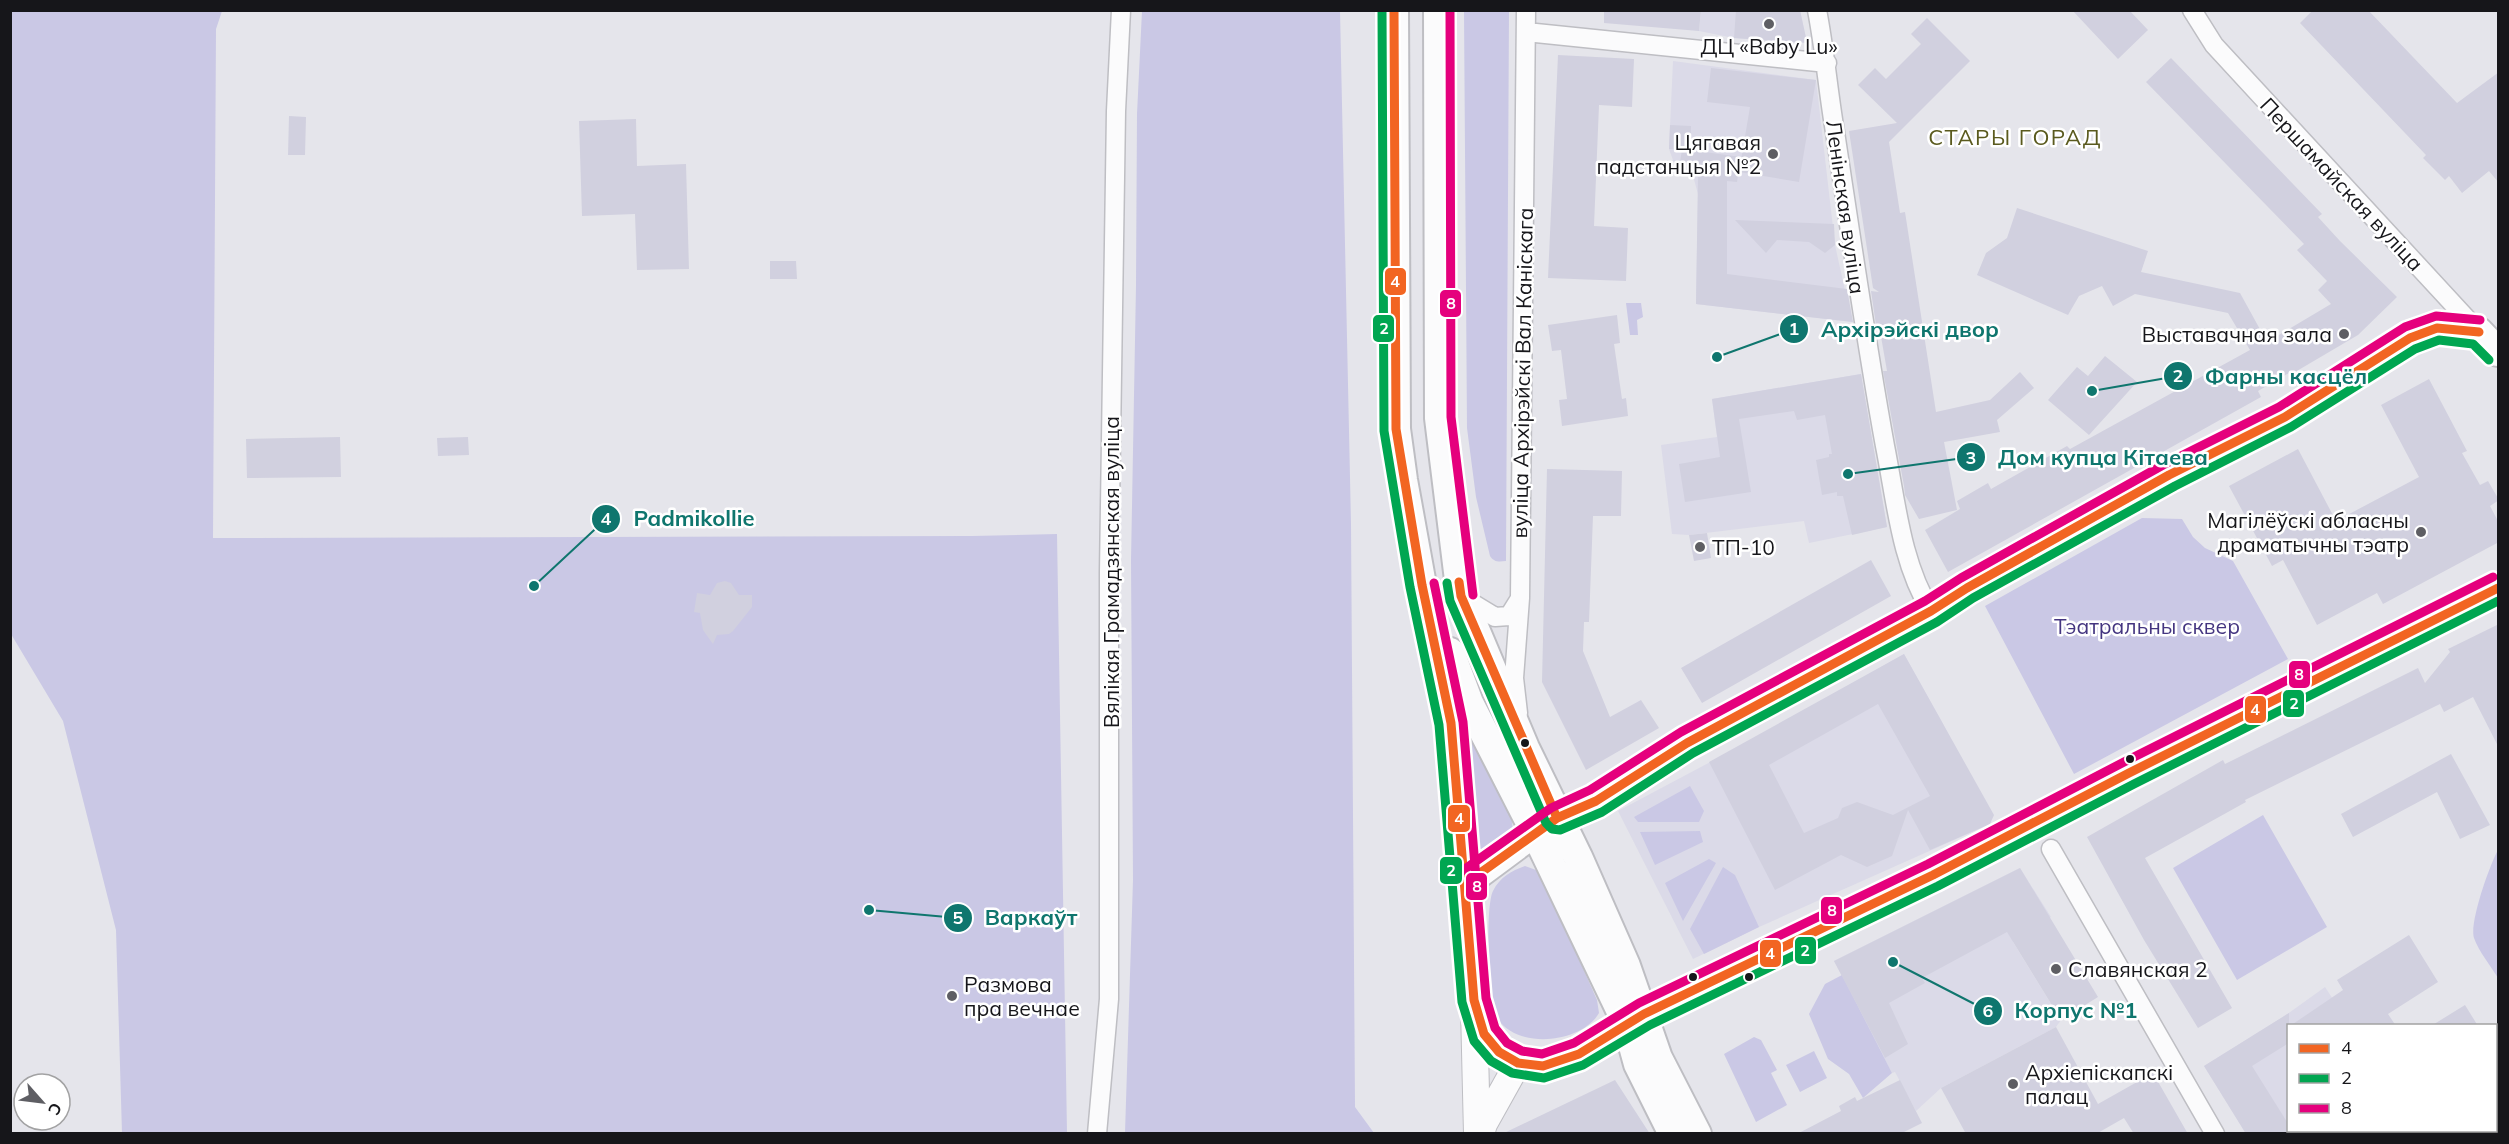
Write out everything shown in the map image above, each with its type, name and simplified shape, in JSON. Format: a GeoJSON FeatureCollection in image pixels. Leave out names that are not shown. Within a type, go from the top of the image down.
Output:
{"type":"FeatureCollection","features":[{"type":"Feature","properties":{"kind":"main road"},"geometry":{"type":"LineString","coordinates":[[1394,10],[1396,429],[1422,585],[1451,723],[1474,1000],[1477,1134]]}},
{"type":"Feature","properties":{"kind":"main road"},"geometry":{"type":"LineString","coordinates":[[1438,10],[1439,418],[1461,596],[1520,735],[1546,825]]}},
{"type":"Feature","properties":{"kind":"main road"},"geometry":{"type":"LineString","coordinates":[[1465,884],[1546,825],[1596,801],[1687,743],[1931,611],[1967,588],[2169,475],[2285,417],[2410,338],[2437,328],[2489,342]]}},
{"type":"Feature","properties":{"kind":"main road"},"geometry":{"type":"LineString","coordinates":[[1422,585],[1469,703],[1546,825],[1635,1019],[1658,1058],[1696,1134]]}},
{"type":"Feature","properties":{"kind":"main road"},"geometry":{"type":"LineString","coordinates":[[1474,1000],[1484,1034],[1499,1052],[1518,1063],[1543,1066],[1579,1053],[1635,1019],[1933,874],[2499,588]]}},
{"type":"Feature","properties":{"kind":"main road"},"geometry":{"type":"LineString","coordinates":[[1635,1019],[1638,1064],[1674,1134]]}},
{"type":"Feature","properties":{"kind":"main road"},"geometry":{"type":"LineString","coordinates":[[1481,1134],[1484,1124],[1518,1063]]}},
{"type":"Feature","properties":{"kind":"street","name":"Вялікая Грамадзянская вуліца"},"geometry":{"type":"LineString","coordinates":[[1098,1134],[1109,999],[1109,572],[1116,123],[1121,10]]}},
{"type":"Feature","properties":{"kind":"street","name":"вуліца Архірэйскі Вал Каніскага"},"geometry":{"type":"LineString","coordinates":[[1520,735],[1514,678],[1520,598],[1526,10]]}},
{"type":"Feature","properties":{"kind":"street","name":"Ленінская вуліца"},"geometry":{"type":"LineString","coordinates":[[1817,10],[1827,63],[1834,130],[1847,201],[1856,277],[1898,512],[1913,576],[1931,611]]}},
{"type":"Feature","properties":{"kind":"street","name":"Першамайская вуліца"},"geometry":{"type":"LineString","coordinates":[[2192,10],[2214,45],[2489,342]]}},
{"type":"Feature","properties":{"kind":"street"},"geometry":{"type":"LineString","coordinates":[[1526,32],[1827,63]]}},
{"type":"Feature","properties":{"kind":"street"},"geometry":{"type":"LineString","coordinates":[[1461,596],[1495,617],[1509,616],[1520,598]]}},
{"type":"Feature","properties":{"kind":"street"},"geometry":{"type":"LineString","coordinates":[[2051,849],[2215,1134]]}},
{"type":"Feature","properties":{"kind":"shaded area","name":"ДЦ «Baby Lu»"},"geometry":{"type":"Polygon","coordinates":[[[1701,11],[1800,11],[1806,37],[1801,43],[1734,38],[1699,31],[1701,11]]]}},
{"type":"Feature","properties":{"kind":"shaded area"},"geometry":{"type":"Polygon","coordinates":[[[1673,61],[1816,80],[1835,245],[1852,322],[1696,304],[1698,194],[1693,176],[1678,174],[1669,149],[1673,61]]]}},
{"type":"Feature","properties":{"kind":"shaded area"},"geometry":{"type":"Polygon","coordinates":[[[1861,374],[1887,527],[1809,543],[1804,521],[1689,535],[1672,534],[1661,445],[1717,437],[1712,399],[1861,374]]]}},
{"type":"Feature","properties":{"kind":"shaded area"},"geometry":{"type":"Polygon","coordinates":[[[1904,654],[1942,722],[1990,824],[1759,927],[1693,959],[1618,811],[1765,733],[1904,654]]]}},
{"type":"Feature","properties":{"kind":"shaded area"},"geometry":{"type":"Polygon","coordinates":[[[2020,868],[2051,917],[2013,942],[2061,1020],[2056,1027],[1941,1088],[1916,1111],[1895,1072],[1892,1073],[1834,961],[2020,868]]]}},
{"type":"Feature","properties":{"kind":"shaded area"},"geometry":{"type":"Polygon","coordinates":[[[2325,987],[2349,1024],[2287,1024],[2287,1132],[2400,1132],[2397,1134],[2246,1133],[2204,1066],[2286,1015],[2325,987]]]}},
{"type":"Feature","properties":{"kind":"green space"},"geometry":{"type":"Polygon","coordinates":[[[11,11],[222,11],[216,29],[213,538],[1057,534],[1067,1133],[122,1133],[116,930],[63,721],[11,634],[11,11]]]}},
{"type":"Feature","properties":{"kind":"green space"},"geometry":{"type":"Polygon","coordinates":[[[1142,11],[1340,11],[1351,524],[1355,1107],[1374,1133],[1125,1133],[1133,880],[1131,561],[1137,114],[1142,11]]]}},
{"type":"Feature","properties":{"kind":"green space"},"geometry":{"type":"Polygon","coordinates":[[[1464,11],[1509,11],[1506,561],[1498,561],[1490,556],[1476,497],[1467,428],[1464,11]]]}},
{"type":"Feature","properties":{"kind":"green space"},"geometry":{"type":"Polygon","coordinates":[[[1626,303],[1641,303],[1643,317],[1637,320],[1638,335],[1630,335],[1626,303]]]}},
{"type":"Feature","properties":{"kind":"green space","name":"Тэатральны сквер"},"geometry":{"type":"Polygon","coordinates":[[[2142,518],[2182,519],[2193,537],[2205,548],[2233,561],[2288,659],[2074,774],[1985,606],[2142,518]]]}},
{"type":"Feature","properties":{"kind":"green space"},"geometry":{"type":"Polygon","coordinates":[[[1471,733],[1512,821],[1513,832],[1507,841],[1484,851],[1479,848],[1466,735],[1471,733]]]}},
{"type":"Feature","properties":{"kind":"green space"},"geometry":{"type":"Polygon","coordinates":[[[1690,786],[1704,811],[1699,822],[1638,822],[1634,817],[1690,786]]]}},
{"type":"Feature","properties":{"kind":"green space"},"geometry":{"type":"Polygon","coordinates":[[[2263,815],[2327,927],[2237,980],[2173,868],[2263,815]]]}},
{"type":"Feature","properties":{"kind":"green space"},"geometry":{"type":"Polygon","coordinates":[[[1700,831],[1703,842],[1655,865],[1640,832],[1700,831]]]}},
{"type":"Feature","properties":{"kind":"green space"},"geometry":{"type":"Polygon","coordinates":[[[2498,850],[2498,978],[2479,948],[2473,930],[2481,894],[2498,850]]]}},
{"type":"Feature","properties":{"kind":"green space"},"geometry":{"type":"Polygon","coordinates":[[[1709,859],[1716,863],[1683,921],[1665,883],[1709,859]]]}},
{"type":"Feature","properties":{"kind":"green space"},"geometry":{"type":"Polygon","coordinates":[[[1525,866],[1536,870],[1544,880],[1597,1000],[1599,1013],[1591,1023],[1579,1031],[1550,1039],[1534,1039],[1507,1029],[1498,1019],[1492,995],[1488,934],[1493,891],[1503,878],[1525,866]]]}},
{"type":"Feature","properties":{"kind":"green space"},"geometry":{"type":"Polygon","coordinates":[[[1723,867],[1735,875],[1759,927],[1704,954],[1690,929],[1723,867]]]}},
{"type":"Feature","properties":{"kind":"green space"},"geometry":{"type":"Polygon","coordinates":[[[1842,975],[1892,1073],[1863,1098],[1849,1074],[1828,1059],[1809,1014],[1825,984],[1842,975]]]}},
{"type":"Feature","properties":{"kind":"green space"},"geometry":{"type":"Polygon","coordinates":[[[1754,1037],[1761,1040],[1777,1070],[1771,1073],[1787,1105],[1756,1122],[1724,1054],[1754,1037]]]}},
{"type":"Feature","properties":{"kind":"green space"},"geometry":{"type":"Polygon","coordinates":[[[1814,1051],[1827,1078],[1800,1092],[1786,1065],[1814,1051]]]}},
{"type":"Feature","properties":{"kind":"building"},"geometry":{"type":"Polygon","coordinates":[[[1604,10],[1701,10],[1699,31],[1604,23],[1604,10]]]}},
{"type":"Feature","properties":{"kind":"building","name":"ДЦ «Baby Lu»"},"geometry":{"type":"Polygon","coordinates":[[[1736,10],[1800,10],[1807,43],[1734,38],[1736,10]]]}},
{"type":"Feature","properties":{"kind":"building"},"geometry":{"type":"Polygon","coordinates":[[[2072,10],[2129,10],[2148,30],[2118,59],[2072,10]]]}},
{"type":"Feature","properties":{"kind":"building"},"geometry":{"type":"Polygon","coordinates":[[[2313,10],[2368,10],[2457,103],[2499,72],[2499,183],[2489,171],[2462,193],[2449,176],[2445,180],[2423,158],[2426,155],[2300,23],[2313,10]]]}},
{"type":"Feature","properties":{"kind":"building"},"geometry":{"type":"Polygon","coordinates":[[[1927,18],[1970,61],[1889,142],[1900,213],[1905,212],[1936,412],[1990,400],[2020,372],[2034,388],[1997,420],[2000,432],[1944,442],[1957,510],[1919,519],[1905,495],[1883,371],[1887,371],[1871,291],[1879,292],[1873,288],[1849,131],[1897,123],[1858,85],[1875,68],[1886,79],[1921,44],[1911,34],[1927,18]]]}},
{"type":"Feature","properties":{"kind":"building"},"geometry":{"type":"Polygon","coordinates":[[[1558,55],[1634,59],[1632,107],[1599,105],[1594,226],[1628,228],[1626,281],[1548,278],[1558,55]]]}},
{"type":"Feature","properties":{"kind":"building"},"geometry":{"type":"Polygon","coordinates":[[[2171,58],[2322,214],[2318,217],[2340,241],[2397,297],[2358,335],[2258,391],[2261,397],[1948,572],[1925,530],[1960,509],[1957,501],[1988,483],[1991,489],[2067,446],[2070,449],[2250,350],[2228,313],[2135,294],[2113,306],[2102,286],[2079,296],[2068,315],[1977,275],[1986,253],[2007,238],[2017,208],[2148,251],[2141,272],[2240,293],[2267,342],[2331,304],[2318,290],[2327,281],[2297,250],[2304,244],[2146,82],[2171,58]]]}},
{"type":"Feature","properties":{"kind":"building"},"geometry":{"type":"Polygon","coordinates":[[[1711,68],[1816,80],[1799,182],[1739,172],[1750,107],[1707,102],[1711,68]]]}},
{"type":"Feature","properties":{"kind":"building"},"geometry":{"type":"Polygon","coordinates":[[[289,116],[306,117],[305,155],[288,155],[289,116]]]}},
{"type":"Feature","properties":{"kind":"building"},"geometry":{"type":"Polygon","coordinates":[[[636,119],[637,166],[686,164],[689,269],[637,270],[635,214],[582,216],[579,121],[636,119]]]}},
{"type":"Feature","properties":{"kind":"building"},"geometry":{"type":"Polygon","coordinates":[[[1670,125],[1691,126],[1690,150],[1741,157],[1737,182],[1727,181],[1727,274],[1847,289],[1853,322],[1696,304],[1698,177],[1678,174],[1682,150],[1669,149],[1670,125]]]}},
{"type":"Feature","properties":{"kind":"building"},"geometry":{"type":"Polygon","coordinates":[[[1735,220],[1834,224],[1835,245],[1825,253],[1809,242],[1777,240],[1766,253],[1735,220]]]}},
{"type":"Feature","properties":{"kind":"building"},"geometry":{"type":"Polygon","coordinates":[[[770,261],[796,261],[797,279],[770,279],[770,261]]]}},
{"type":"Feature","properties":{"kind":"building"},"geometry":{"type":"Polygon","coordinates":[[[1617,315],[1620,343],[1614,344],[1622,399],[1626,398],[1628,416],[1562,426],[1559,400],[1567,399],[1561,350],[1552,351],[1548,325],[1617,315]]]}},
{"type":"Feature","properties":{"kind":"building"},"geometry":{"type":"Polygon","coordinates":[[[2105,356],[2137,382],[2089,435],[2048,400],[2077,367],[2088,376],[2105,356]]]}},
{"type":"Feature","properties":{"kind":"building"},"geometry":{"type":"Polygon","coordinates":[[[1861,374],[1887,527],[1852,535],[1843,496],[1837,496],[1837,492],[1822,495],[1816,460],[1832,454],[1825,415],[1797,420],[1794,411],[1739,419],[1751,492],[1685,502],[1679,464],[1720,457],[1712,399],[1861,374]]]}},
{"type":"Feature","properties":{"kind":"building"},"geometry":{"type":"Polygon","coordinates":[[[2429,379],[2467,451],[2462,453],[2480,485],[2488,481],[2499,500],[2490,506],[2499,523],[2499,542],[2383,604],[2377,593],[2317,625],[2283,560],[2272,566],[2229,486],[2298,449],[2336,521],[2419,477],[2381,405],[2429,379]]]}},
{"type":"Feature","properties":{"kind":"building"},"geometry":{"type":"Polygon","coordinates":[[[340,437],[341,477],[247,478],[246,439],[340,437]]]}},
{"type":"Feature","properties":{"kind":"building"},"geometry":{"type":"Polygon","coordinates":[[[468,437],[469,455],[438,456],[437,438],[468,437]]]}},
{"type":"Feature","properties":{"kind":"building"},"geometry":{"type":"Polygon","coordinates":[[[1547,469],[1622,471],[1621,516],[1593,516],[1589,622],[1584,622],[1583,651],[1610,717],[1641,700],[1659,728],[1586,770],[1542,682],[1547,469]]]}},
{"type":"Feature","properties":{"kind":"building","name":"ТП-10"},"geometry":{"type":"Polygon","coordinates":[[[1707,533],[1711,558],[1694,561],[1689,535],[1707,533]]]}},
{"type":"Feature","properties":{"kind":"building"},"geometry":{"type":"Polygon","coordinates":[[[1871,560],[1891,596],[1702,703],[1681,668],[1871,560]]]}},
{"type":"Feature","properties":{"kind":"building"},"geometry":{"type":"Polygon","coordinates":[[[725,581],[731,583],[739,595],[752,595],[752,607],[733,631],[729,634],[717,635],[713,644],[703,630],[700,613],[694,612],[697,593],[710,595],[717,583],[725,581]]]}},
{"type":"Feature","properties":{"kind":"building"},"geometry":{"type":"Polygon","coordinates":[[[2499,624],[2499,748],[2473,697],[2444,712],[2440,704],[2245,800],[2246,802],[2145,858],[2232,1008],[2198,1028],[2144,940],[2087,837],[2223,760],[2225,764],[2418,668],[2425,683],[2450,652],[2448,649],[2499,624]]]}},
{"type":"Feature","properties":{"kind":"building"},"geometry":{"type":"Polygon","coordinates":[[[1904,654],[1994,815],[1990,824],[1930,850],[1908,810],[1892,856],[1867,867],[1841,855],[1775,890],[1709,762],[1904,654]],[[1878,704],[1769,765],[1804,833],[1838,818],[1842,808],[1857,802],[1893,815],[1930,796],[1878,704]]]}},
{"type":"Feature","properties":{"kind":"building"},"geometry":{"type":"Polygon","coordinates":[[[2451,754],[2490,825],[2460,839],[2437,792],[2353,837],[2341,814],[2451,754]]]}},
{"type":"Feature","properties":{"kind":"building"},"geometry":{"type":"Polygon","coordinates":[[[2020,868],[2098,997],[2061,1020],[2007,932],[1922,978],[1925,983],[1889,1003],[1908,1044],[1885,1058],[1834,961],[2020,868]]]}},
{"type":"Feature","properties":{"kind":"building"},"geometry":{"type":"Polygon","coordinates":[[[2409,935],[2438,982],[2388,1014],[2395,1024],[2293,1024],[2343,990],[2337,980],[2409,935]]]}},
{"type":"Feature","properties":{"kind":"building"},"geometry":{"type":"Polygon","coordinates":[[[2465,1005],[2477,1024],[2434,1024],[2465,1005]]]}},
{"type":"Feature","properties":{"kind":"building"},"geometry":{"type":"Polygon","coordinates":[[[2289,1013],[2287,1044],[2252,1066],[2287,1122],[2287,1132],[2294,1134],[2246,1134],[2204,1066],[2289,1013]]]}},
{"type":"Feature","properties":{"kind":"building"},"geometry":{"type":"Polygon","coordinates":[[[2056,1027],[2098,1104],[2153,1073],[2188,1134],[2134,1134],[2124,1118],[2096,1134],[1966,1134],[1941,1088],[2056,1027]]]}},
{"type":"Feature","properties":{"kind":"building"},"geometry":{"type":"Polygon","coordinates":[[[1615,1080],[1650,1134],[1502,1134],[1615,1080]]]}},
{"type":"Feature","properties":{"kind":"building"},"geometry":{"type":"Polygon","coordinates":[[[1900,1080],[1922,1123],[1900,1134],[1797,1134],[1841,1111],[1839,1106],[1855,1097],[1857,1101],[1900,1080]]]}},
{"type":"Feature","properties":{"kind":"transit line","name":"2"},"geometry":{"type":"LineString","coordinates":[[1382,10],[1384,431],[1410,587],[1439,725],[1462,1002],[1474,1041],[1491,1061],[1512,1073],[1544,1078],[1583,1065],[1650,1025],[1938,886],[2134,784],[2498,601]]}},
{"type":"Feature","properties":{"kind":"transit line","name":"4"},"geometry":{"type":"LineString","coordinates":[[1394,10],[1396,429],[1422,585],[1451,723],[1474,1000],[1484,1034],[1499,1052],[1518,1063],[1543,1066],[1579,1054],[1644,1014],[1933,875],[2129,773],[2498,588]]}},
{"type":"Feature","properties":{"kind":"transit line","name":"8"},"geometry":{"type":"LineString","coordinates":[[1450,10],[1451,417],[1473,595]]}},
{"type":"Feature","properties":{"kind":"transit line","name":"8"},"geometry":{"type":"LineString","coordinates":[[1458,874],[1551,808],[1590,790],[1681,732],[1925,601],[1961,578],[2163,465],[2279,407],[2405,327],[2436,316],[2480,320]]}},
{"type":"Feature","properties":{"kind":"transit line","name":"4"},"geometry":{"type":"LineString","coordinates":[[1465,884],[1557,818],[1596,801],[1687,743],[1931,611],[1967,588],[2169,475],[2285,417],[2410,338],[2437,328],[2479,332]]}},
{"type":"Feature","properties":{"kind":"transit line","name":"2"},"geometry":{"type":"LineString","coordinates":[[1447,583],[1450,601],[1546,823],[1552,829],[1560,830],[1602,812],[1693,753],[1937,622],[1973,598],[2175,486],[2291,427],[2415,349],[2439,340],[2473,344],[2489,360]]}},
{"type":"Feature","properties":{"kind":"transit line","name":"8"},"geometry":{"type":"LineString","coordinates":[[1434,583],[1463,722],[1486,998],[1495,1028],[1507,1043],[1522,1051],[1542,1054],[1574,1043],[1639,1003],[1928,864],[2124,762],[2493,577]]}},
{"type":"Feature","properties":{"kind":"transit line","name":"4"},"geometry":{"type":"LineString","coordinates":[[1459,582],[1461,596],[1557,818]]}},
{"type":"Feature","properties":{"kind":"place","name":"ДЦ «Baby Lu»"},"geometry":{"type":"Point","coordinates":[1769,24]}},
{"type":"Feature","properties":{"kind":"place","name":"Цягавая падстанцыя №2"},"geometry":{"type":"Point","coordinates":[1773,154]}},
{"type":"Feature","properties":{"kind":"place","name":"Выставачная зала"},"geometry":{"type":"Point","coordinates":[2344,334]}},
{"type":"Feature","properties":{"kind":"place","name":"Архірэйскі двор"},"geometry":{"type":"Point","coordinates":[1717,357]}},
{"type":"Feature","properties":{"kind":"place","name":"Фарны касцёл"},"geometry":{"type":"Point","coordinates":[2092,391]}},
{"type":"Feature","properties":{"kind":"place","name":"Дом купца Кітаева"},"geometry":{"type":"Point","coordinates":[1848,474]}},
{"type":"Feature","properties":{"kind":"place","name":"Магілёўскі абласны драматычны тэатр"},"geometry":{"type":"Point","coordinates":[2421,532]}},
{"type":"Feature","properties":{"kind":"place","name":"ТП-10"},"geometry":{"type":"Point","coordinates":[1700,547]}},
{"type":"Feature","properties":{"kind":"place","name":"Padmikollie"},"geometry":{"type":"Point","coordinates":[534,586]}},
{"type":"Feature","properties":{"kind":"place","name":"Варкаўт"},"geometry":{"type":"Point","coordinates":[869,910]}},
{"type":"Feature","properties":{"kind":"place","name":"Корпус №1"},"geometry":{"type":"Point","coordinates":[1893,962]}},
{"type":"Feature","properties":{"kind":"place","name":"Славянская 2"},"geometry":{"type":"Point","coordinates":[2056,969]}},
{"type":"Feature","properties":{"kind":"place","name":"Размова пра вечнае"},"geometry":{"type":"Point","coordinates":[952,996]}},
{"type":"Feature","properties":{"kind":"place","name":"Архіепіскапскі палац"},"geometry":{"type":"Point","coordinates":[2013,1084]}},
{"type":"Feature","properties":{"kind":"district","name":"СТАРЫ ГОРАД"},"geometry":{"type":"Point","coordinates":[2015,137]}}]}
